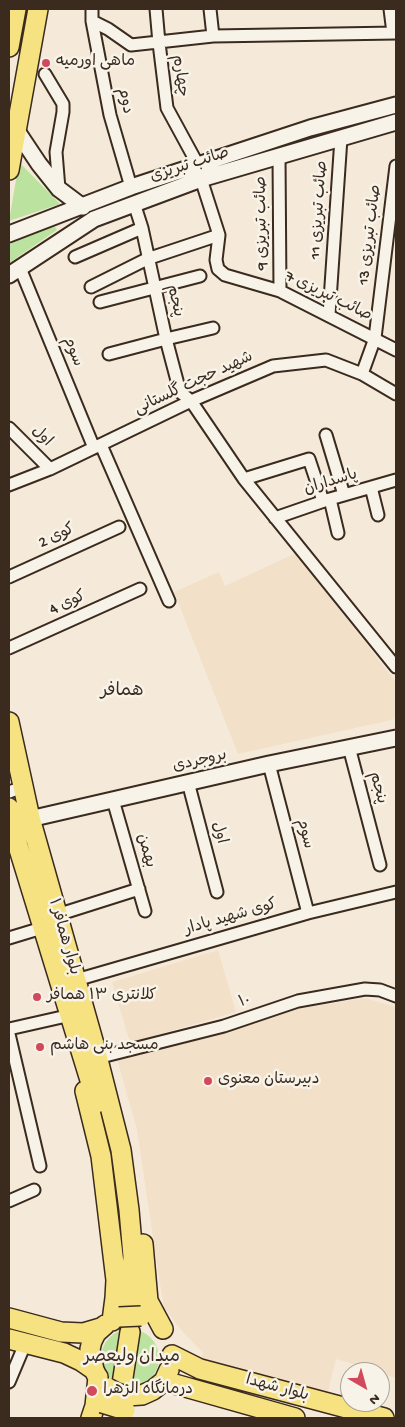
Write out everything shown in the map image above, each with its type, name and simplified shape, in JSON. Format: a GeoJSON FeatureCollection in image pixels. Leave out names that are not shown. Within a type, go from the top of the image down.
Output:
{"type":"FeatureCollection","features":[{"type":"Feature","properties":{"kind":"main road"},"geometry":{"type":"LineString","coordinates":[[9,47],[16,9]]}},
{"type":"Feature","properties":{"kind":"main road"},"geometry":{"type":"LineString","coordinates":[[9,170],[38,9]]}},
{"type":"Feature","properties":{"kind":"main road","name":"بلوار همافر ۱"},"geometry":{"type":"LineString","coordinates":[[9,722],[17,817],[13,847],[70,1015],[93,1049]]}},
{"type":"Feature","properties":{"kind":"main road","name":"بلوار همافر ۱"},"geometry":{"type":"LineString","coordinates":[[17,817],[57,915],[76,980],[93,1049],[112,1152],[121,1210],[125,1256],[126,1313],[111,1401]]}},
{"type":"Feature","properties":{"kind":"main road"},"geometry":{"type":"LineString","coordinates":[[93,1049],[130,1150],[140,1210],[126,1313],[96,1333],[90,1350],[111,1401]]}},
{"type":"Feature","properties":{"kind":"main road"},"geometry":{"type":"LineString","coordinates":[[9,1318],[61,1332],[83,1333],[126,1313],[152,1321],[163,1329],[170,1341],[172,1355],[170,1368],[158,1385],[142,1395],[111,1401]]}},
{"type":"Feature","properties":{"kind":"main road"},"geometry":{"type":"LineString","coordinates":[[17,1342],[64,1353],[82,1361],[111,1401]]}},
{"type":"Feature","properties":{"kind":"main road","name":"بلوار شهدا"},"geometry":{"type":"LineString","coordinates":[[172,1355],[200,1369],[384,1418]]}},
{"type":"Feature","properties":{"kind":"main road","name":"بلوار شهدا"},"geometry":{"type":"LineString","coordinates":[[158,1385],[295,1418]]}},
{"type":"Feature","properties":{"kind":"street","name":"چهارم"},"geometry":{"type":"LineString","coordinates":[[156,9],[167,108],[200,172]]}},
{"type":"Feature","properties":{"kind":"street"},"geometry":{"type":"LineString","coordinates":[[210,9],[213,36]]}},
{"type":"Feature","properties":{"kind":"street"},"geometry":{"type":"LineString","coordinates":[[92,15],[131,45],[213,36],[395,33],[390,9]]}},
{"type":"Feature","properties":{"kind":"street","name":"دوم"},"geometry":{"type":"LineString","coordinates":[[92,15],[110,115],[131,188]]}},
{"type":"Feature","properties":{"kind":"street"},"geometry":{"type":"LineString","coordinates":[[46,74],[63,104],[56,152],[59,189]]}},
{"type":"Feature","properties":{"kind":"street","name":"صائب تبریزی"},"geometry":{"type":"LineString","coordinates":[[14,271],[94,218],[134,203],[200,172],[310,128],[396,105]]}},
{"type":"Feature","properties":{"kind":"street","name":"صائب تبریزی"},"geometry":{"type":"LineString","coordinates":[[9,234],[131,188],[279,156],[396,122]]}},
{"type":"Feature","properties":{"kind":"street"},"geometry":{"type":"LineString","coordinates":[[17,131],[39,164],[59,189],[80,208],[75,214],[75,219],[82,226]]}},
{"type":"Feature","properties":{"kind":"street","name":"صائب تبریزی 11"},"geometry":{"type":"LineString","coordinates":[[329,315],[341,138]]}},
{"type":"Feature","properties":{"kind":"street","name":"صائب تبریزی 9"},"geometry":{"type":"LineString","coordinates":[[279,156],[280,291]]}},
{"type":"Feature","properties":{"kind":"street","name":"صائب تبریزی 13"},"geometry":{"type":"LineString","coordinates":[[375,338],[396,166]]}},
{"type":"Feature","properties":{"kind":"street","name":"صائب تبریزی 7"},"geometry":{"type":"LineString","coordinates":[[200,172],[219,235],[216,260],[218,269],[225,275],[280,291],[396,350]]}},
{"type":"Feature","properties":{"kind":"street","name":"پنجم"},"geometry":{"type":"LineString","coordinates":[[134,203],[142,228],[147,259],[180,392],[190,401],[244,479],[396,667]]}},
{"type":"Feature","properties":{"kind":"street"},"geometry":{"type":"LineString","coordinates":[[75,257],[142,228]]}},
{"type":"Feature","properties":{"kind":"street"},"geometry":{"type":"LineString","coordinates":[[91,287],[147,259],[219,235]]}},
{"type":"Feature","properties":{"kind":"street","name":"سوم"},"geometry":{"type":"LineString","coordinates":[[14,271],[169,601]]}},
{"type":"Feature","properties":{"kind":"street"},"geometry":{"type":"LineString","coordinates":[[100,302],[200,276]]}},
{"type":"Feature","properties":{"kind":"street"},"geometry":{"type":"LineString","coordinates":[[110,354],[213,328]]}},
{"type":"Feature","properties":{"kind":"street"},"geometry":{"type":"LineString","coordinates":[[362,374],[375,338]]}},
{"type":"Feature","properties":{"kind":"street","name":"شهید حجت گلستانی"},"geometry":{"type":"LineString","coordinates":[[9,485],[50,469],[190,401],[272,366],[326,360],[362,374],[396,394]]}},
{"type":"Feature","properties":{"kind":"street","name":"اول"},"geometry":{"type":"LineString","coordinates":[[9,428],[50,469]]}},
{"type":"Feature","properties":{"kind":"street"},"geometry":{"type":"LineString","coordinates":[[326,436],[344,495]]}},
{"type":"Feature","properties":{"kind":"street"},"geometry":{"type":"LineString","coordinates":[[244,479],[309,459],[327,500],[338,532]]}},
{"type":"Feature","properties":{"kind":"street","name":"پاسداران"},"geometry":{"type":"LineString","coordinates":[[275,518],[327,500],[396,480]]}},
{"type":"Feature","properties":{"kind":"street"},"geometry":{"type":"LineString","coordinates":[[371,487],[378,515]]}},
{"type":"Feature","properties":{"kind":"street","name":"کوی 2"},"geometry":{"type":"LineString","coordinates":[[9,578],[118,527]]}},
{"type":"Feature","properties":{"kind":"street","name":"کوی 4"},"geometry":{"type":"LineString","coordinates":[[9,648],[140,589]]}},
{"type":"Feature","properties":{"kind":"street","name":"بروجردی"},"geometry":{"type":"LineString","coordinates":[[17,817],[113,800],[268,764],[396,738]]}},
{"type":"Feature","properties":{"kind":"street","name":"پنجم"},"geometry":{"type":"LineString","coordinates":[[349,747],[380,866]]}},
{"type":"Feature","properties":{"kind":"street","name":"سوم"},"geometry":{"type":"LineString","coordinates":[[268,764],[308,913]]}},
{"type":"Feature","properties":{"kind":"street","name":"اول"},"geometry":{"type":"LineString","coordinates":[[188,782],[217,892]]}},
{"type":"Feature","properties":{"kind":"street","name":"بهمن"},"geometry":{"type":"LineString","coordinates":[[113,800],[145,911]]}},
{"type":"Feature","properties":{"kind":"street"},"geometry":{"type":"LineString","coordinates":[[57,915],[138,888]]}},
{"type":"Feature","properties":{"kind":"street","name":"کوی شهید پادار"},"geometry":{"type":"LineString","coordinates":[[76,980],[308,913],[396,892]]}},
{"type":"Feature","properties":{"kind":"street"},"geometry":{"type":"LineString","coordinates":[[9,938],[42,928]]}},
{"type":"Feature","properties":{"kind":"street","name":"۱۰"},"geometry":{"type":"LineString","coordinates":[[93,1049],[224,1026],[298,1001],[365,989],[380,990],[396,996]]}},
{"type":"Feature","properties":{"kind":"street"},"geometry":{"type":"LineString","coordinates":[[9,1029],[70,1015]]}},
{"type":"Feature","properties":{"kind":"street"},"geometry":{"type":"LineString","coordinates":[[9,1034],[40,1166]]}},
{"type":"Feature","properties":{"kind":"street"},"geometry":{"type":"LineString","coordinates":[[9,1201],[34,1190]]}},
{"type":"Feature","properties":{"kind":"street"},"geometry":{"type":"LineString","coordinates":[[9,1382],[17,1342]]}},
{"type":"Feature","properties":{"kind":"shaded area"},"geometry":{"type":"Polygon","coordinates":[[[296,553],[396,682],[396,719],[238,754],[174,592],[219,572],[225,586],[296,553]]]}},
{"type":"Feature","properties":{"kind":"shaded area"},"geometry":{"type":"Polygon","coordinates":[[[218,950],[236,1012],[130,1043],[112,982],[218,950]]]}},
{"type":"Feature","properties":{"kind":"shaded area"},"geometry":{"type":"Polygon","coordinates":[[[365,998],[396,1007],[396,1378],[390,1376],[390,1362],[346,1362],[336,1359],[327,1395],[201,1361],[203,1353],[181,1330],[164,1307],[137,1130],[117,1059],[277,1012],[365,998]]]}},
{"type":"Feature","properties":{"kind":"green space"},"geometry":{"type":"Polygon","coordinates":[[[19,162],[60,204],[9,221],[19,162]]]}},
{"type":"Feature","properties":{"kind":"green space"},"geometry":{"type":"Polygon","coordinates":[[[53,224],[57,230],[9,263],[9,242],[53,224]]]}},
{"type":"Feature","properties":{"kind":"green space"},"geometry":{"type":"Polygon","coordinates":[[[124,1329],[136,1329],[151,1337],[159,1352],[159,1364],[151,1379],[136,1387],[124,1387],[109,1379],[101,1364],[101,1352],[109,1337],[124,1329]]]}},
{"type":"Feature","properties":{"kind":"tunnel"},"geometry":{"type":"LineString","coordinates":[[120,1331],[126,1301]]}},
{"type":"Feature","properties":{"kind":"place","name":"ماهی اورمیه"},"geometry":{"type":"Point","coordinates":[46,63]}},
{"type":"Feature","properties":{"kind":"place","name":"کلانتری ۱۳ همافر"},"geometry":{"type":"Point","coordinates":[37,997]}},
{"type":"Feature","properties":{"kind":"place","name":"مسجد بنی هاشم"},"geometry":{"type":"Point","coordinates":[40,1047]}},
{"type":"Feature","properties":{"kind":"place","name":"دبیرستان معنوی"},"geometry":{"type":"Point","coordinates":[208,1081]}},
{"type":"Feature","properties":{"kind":"place","name":"درمانگاه الزهرا"},"geometry":{"type":"Point","coordinates":[92,1391]}},
{"type":"Feature","properties":{"kind":"district","name":"همافر"},"geometry":{"type":"Point","coordinates":[122,692]}},
{"type":"Feature","properties":{"kind":"district","name":"میدان ولیعصر"},"geometry":{"type":"Point","coordinates":[132,1358]}}]}
